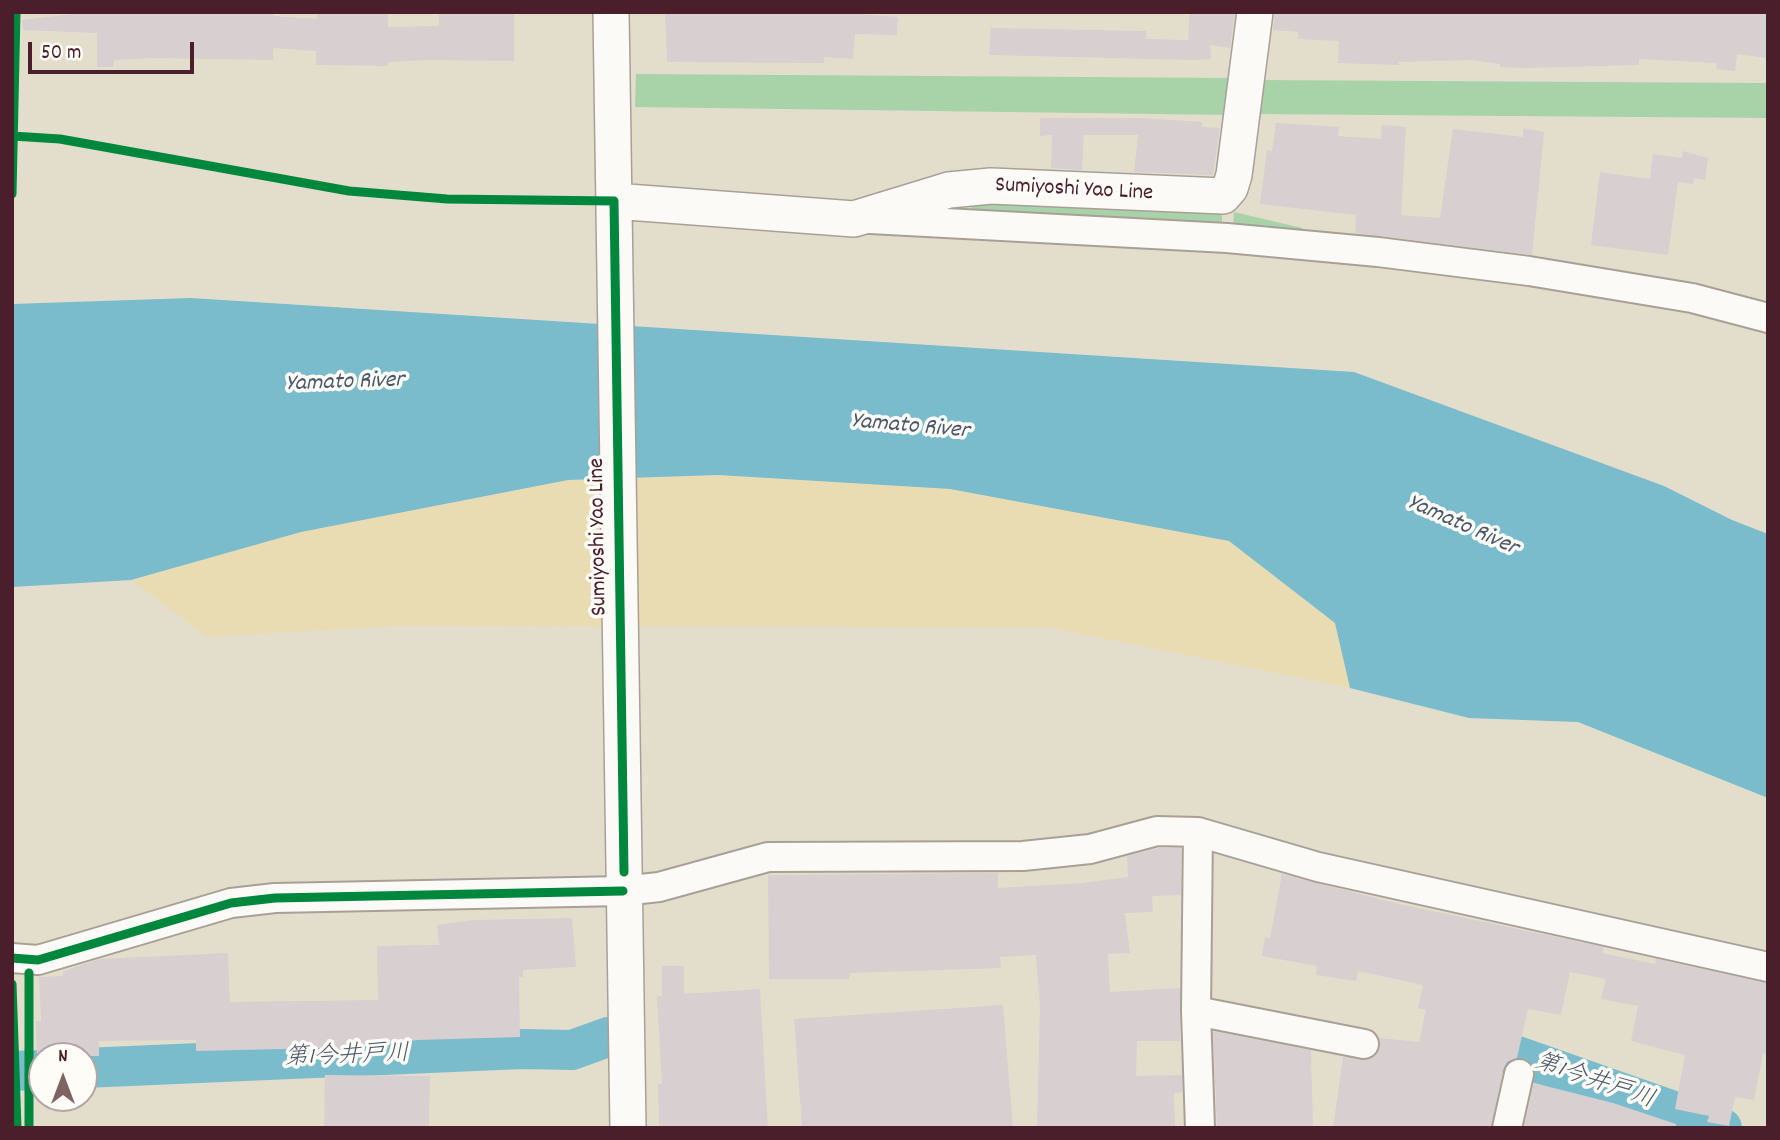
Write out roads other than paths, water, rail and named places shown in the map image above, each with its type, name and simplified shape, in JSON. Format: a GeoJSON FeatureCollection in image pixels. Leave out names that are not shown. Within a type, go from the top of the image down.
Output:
{"type":"FeatureCollection","features":[{"type":"Feature","properties":{"kind":"main road","name":"Sumiyoshi Yao Line"},"geometry":{"type":"LineString","coordinates":[[615,208],[854,219],[948,190],[991,186],[1223,196],[1230,188],[1234,175],[1255,12]]}},
{"type":"Feature","properties":{"kind":"main road","name":"Sumiyoshi Yao Line"},"geometry":{"type":"LineString","coordinates":[[612,28],[628,1128]]}},
{"type":"Feature","properties":{"kind":"street"},"geometry":{"type":"LineString","coordinates":[[854,219],[1227,238],[1378,252],[1529,271],[1678,296],[1768,317]]}},
{"type":"Feature","properties":{"kind":"street"},"geometry":{"type":"LineString","coordinates":[[12,958],[38,960],[230,903],[275,898],[624,881],[659,887],[768,857],[1023,856],[1090,849],[1157,831],[1198,832],[1318,867],[1768,967]]}},
{"type":"Feature","properties":{"kind":"street"},"geometry":{"type":"LineString","coordinates":[[1198,832],[1196,1011],[1200,1128]]}},
{"type":"Feature","properties":{"kind":"street"},"geometry":{"type":"LineString","coordinates":[[1196,1011],[1364,1044]]}},
{"type":"Feature","properties":{"kind":"street"},"geometry":{"type":"LineString","coordinates":[[1507,1128],[1519,1074]]}},
{"type":"Feature","properties":{"kind":"water","name":"Yamato River"},"geometry":{"type":"Polygon","coordinates":[[[191,298],[1354,372],[1664,486],[1732,520],[1768,534],[1768,798],[1578,722],[1469,718],[1350,688],[1335,623],[1229,541],[950,489],[718,475],[568,480],[301,532],[131,580],[12,587],[12,304],[191,298]]]}},
{"type":"Feature","properties":{"kind":"waterway","name":"第1今井戸川"},"geometry":{"type":"LineString","coordinates":[[98,1067],[522,1049],[572,1050],[608,1037]]}},
{"type":"Feature","properties":{"kind":"waterway","name":"第1今井戸川"},"geometry":{"type":"LineString","coordinates":[[1463,1044],[1512,1054],[1722,1128]]}},
{"type":"Feature","properties":{"kind":"waterway","name":"第1今井戸川"},"geometry":{"type":"LineString","coordinates":[[12,1071],[28,1070]]}}]}
